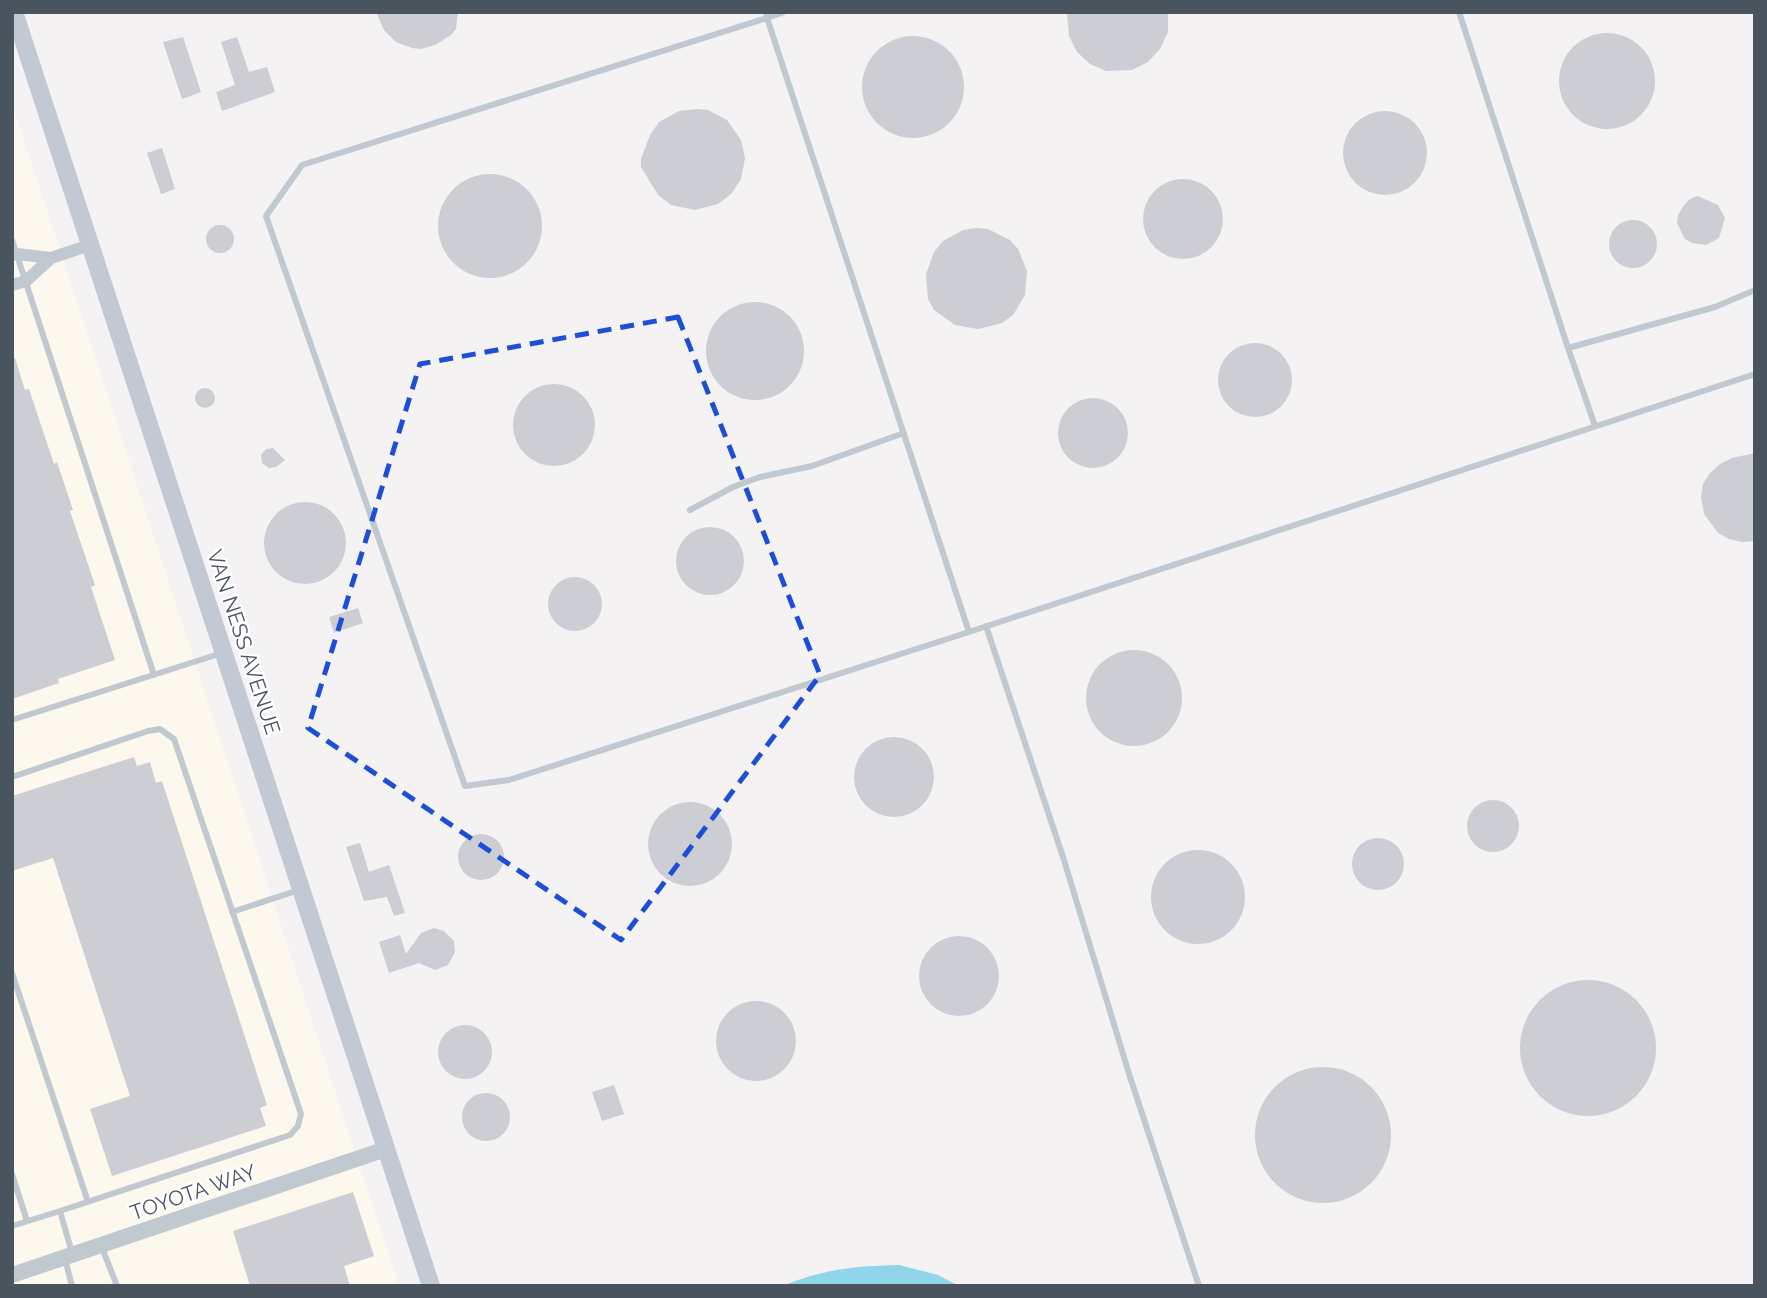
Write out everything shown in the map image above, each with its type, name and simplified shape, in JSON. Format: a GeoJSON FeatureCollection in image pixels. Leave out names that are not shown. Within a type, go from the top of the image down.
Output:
{"type":"FeatureCollection","features":[{"type":"Feature","properties":{"kind":"main road","name":"VAN NESS AVENUE"},"geometry":{"type":"LineString","coordinates":[[14,12],[431,1286]]}},
{"type":"Feature","properties":{"kind":"street"},"geometry":{"type":"LineString","coordinates":[[15,255],[51,258],[90,245]]}},
{"type":"Feature","properties":{"kind":"street"},"geometry":{"type":"LineString","coordinates":[[12,285],[26,281],[51,258]]}},
{"type":"Feature","properties":{"kind":"street","name":"TOYOTA WAY"},"geometry":{"type":"LineString","coordinates":[[12,1275],[386,1149]]}},
{"type":"Feature","properties":{"kind":"lane"},"geometry":{"type":"LineString","coordinates":[[783,12],[766,15],[302,165],[266,216],[465,786],[509,780],[1755,374]]}},
{"type":"Feature","properties":{"kind":"lane"},"geometry":{"type":"LineString","coordinates":[[1459,12],[1595,426]]}},
{"type":"Feature","properties":{"kind":"lane"},"geometry":{"type":"LineString","coordinates":[[766,15],[969,632]]}},
{"type":"Feature","properties":{"kind":"lane"},"geometry":{"type":"LineString","coordinates":[[12,240],[154,675]]}},
{"type":"Feature","properties":{"kind":"lane"},"geometry":{"type":"LineString","coordinates":[[1568,348],[1714,307],[1755,290]]}},
{"type":"Feature","properties":{"kind":"lane"},"geometry":{"type":"LineString","coordinates":[[690,509],[742,483],[813,466],[904,433]]}},
{"type":"Feature","properties":{"kind":"lane"},"geometry":{"type":"LineString","coordinates":[[986,626],[1199,1286]]}},
{"type":"Feature","properties":{"kind":"lane"},"geometry":{"type":"LineString","coordinates":[[12,720],[224,653]]}},
{"type":"Feature","properties":{"kind":"lane"},"geometry":{"type":"LineString","coordinates":[[12,777],[148,731],[160,729],[174,739],[301,1114],[298,1126],[290,1135],[12,1226]]}},
{"type":"Feature","properties":{"kind":"lane"},"geometry":{"type":"LineString","coordinates":[[232,912],[301,890]]}},
{"type":"Feature","properties":{"kind":"lane"},"geometry":{"type":"LineString","coordinates":[[12,973],[88,1202]]}},
{"type":"Feature","properties":{"kind":"lane"},"geometry":{"type":"LineString","coordinates":[[12,1174],[27,1221]]}},
{"type":"Feature","properties":{"kind":"lane"},"geometry":{"type":"LineString","coordinates":[[60,1211],[72,1286]]}},
{"type":"Feature","properties":{"kind":"lane"},"geometry":{"type":"LineString","coordinates":[[101,1245],[117,1286]]}},
{"type":"Feature","properties":{"kind":"highlighted area"},"geometry":{"type":"Polygon","coordinates":[[[678,317],[820,675],[621,940],[308,728],[420,364],[678,317]]]}},
{"type":"Feature","properties":{"kind":"shaded area"},"geometry":{"type":"Polygon","coordinates":[[[12,103],[399,1286],[12,1286],[12,103]]]}},
{"type":"Feature","properties":{"kind":"water"},"geometry":{"type":"Polygon","coordinates":[[[899,1265],[938,1275],[959,1286],[782,1286],[840,1270],[899,1265]]]}},
{"type":"Feature","properties":{"kind":"building"},"geometry":{"type":"Polygon","coordinates":[[[376,12],[458,12],[456,29],[451,35],[435,45],[421,49],[396,42],[384,30],[376,12]]]}},
{"type":"Feature","properties":{"kind":"building"},"geometry":{"type":"Polygon","coordinates":[[[1067,12],[1168,12],[1168,32],[1160,49],[1148,62],[1132,70],[1106,71],[1090,64],[1077,52],[1069,36],[1067,12]]]}},
{"type":"Feature","properties":{"kind":"building"},"geometry":{"type":"Polygon","coordinates":[[[1607,33],[1626,36],[1641,47],[1652,62],[1655,81],[1652,100],[1641,115],[1626,126],[1607,129],[1588,126],[1573,115],[1562,100],[1559,81],[1562,62],[1573,47],[1588,36],[1607,33]]]}},
{"type":"Feature","properties":{"kind":"building"},"geometry":{"type":"Polygon","coordinates":[[[913,36],[933,40],[949,51],[960,67],[964,87],[960,107],[949,123],[933,134],[913,138],[893,134],[877,123],[866,107],[862,87],[866,67],[877,51],[893,40],[913,36]]]}},
{"type":"Feature","properties":{"kind":"building"},"geometry":{"type":"Polygon","coordinates":[[[183,37],[201,92],[182,99],[163,42],[183,37]]]}},
{"type":"Feature","properties":{"kind":"building"},"geometry":{"type":"Polygon","coordinates":[[[237,37],[249,72],[267,67],[275,92],[222,111],[216,92],[235,85],[221,42],[237,37]]]}},
{"type":"Feature","properties":{"kind":"building"},"geometry":{"type":"Polygon","coordinates":[[[708,110],[727,120],[741,140],[745,158],[741,179],[731,194],[718,204],[695,210],[671,205],[658,195],[641,167],[641,159],[650,135],[659,122],[679,111],[708,110]]]}},
{"type":"Feature","properties":{"kind":"building"},"geometry":{"type":"Polygon","coordinates":[[[1385,111],[1408,118],[1420,130],[1427,153],[1420,176],[1408,188],[1385,195],[1362,188],[1350,176],[1343,153],[1350,130],[1362,118],[1385,111]]]}},
{"type":"Feature","properties":{"kind":"building"},"geometry":{"type":"Polygon","coordinates":[[[162,148],[175,189],[161,194],[147,153],[162,148]]]}},
{"type":"Feature","properties":{"kind":"building"},"geometry":{"type":"Polygon","coordinates":[[[490,174],[510,178],[533,197],[538,206],[542,226],[538,246],[519,269],[510,274],[490,278],[470,274],[447,255],[442,246],[438,226],[442,206],[461,183],[470,178],[490,174]]]}},
{"type":"Feature","properties":{"kind":"building"},"geometry":{"type":"Polygon","coordinates":[[[1175,179],[1191,179],[1212,190],[1223,211],[1223,227],[1212,248],[1191,259],[1175,259],[1161,253],[1149,241],[1143,227],[1143,211],[1149,197],[1161,185],[1175,179]]]}},
{"type":"Feature","properties":{"kind":"building"},"geometry":{"type":"Polygon","coordinates":[[[1698,196],[1718,205],[1725,218],[1719,238],[1706,245],[1685,239],[1677,223],[1684,205],[1698,196]]]}},
{"type":"Feature","properties":{"kind":"building"},"geometry":{"type":"Polygon","coordinates":[[[1633,220],[1650,227],[1657,244],[1650,261],[1633,268],[1616,261],[1609,244],[1616,227],[1633,220]]]}},
{"type":"Feature","properties":{"kind":"building"},"geometry":{"type":"Polygon","coordinates":[[[220,225],[230,229],[234,239],[230,249],[220,253],[210,249],[206,239],[210,229],[220,225]]]}},
{"type":"Feature","properties":{"kind":"building"},"geometry":{"type":"Polygon","coordinates":[[[988,229],[1010,240],[1018,249],[1027,271],[1025,295],[1013,315],[1002,323],[978,329],[955,325],[934,310],[928,299],[926,274],[934,252],[943,241],[963,230],[988,229]]]}},
{"type":"Feature","properties":{"kind":"building"},"geometry":{"type":"Polygon","coordinates":[[[755,302],[774,306],[789,317],[800,332],[804,351],[800,370],[789,385],[774,396],[755,400],[736,396],[721,385],[710,370],[706,351],[710,332],[721,317],[736,306],[755,302]]]}},
{"type":"Feature","properties":{"kind":"building"},"geometry":{"type":"Polygon","coordinates":[[[1248,343],[1262,343],[1276,349],[1286,359],[1292,380],[1286,401],[1276,411],[1262,417],[1248,417],[1234,411],[1224,401],[1218,387],[1218,373],[1224,359],[1234,349],[1248,343]]]}},
{"type":"Feature","properties":{"kind":"building"},"geometry":{"type":"Polygon","coordinates":[[[15,358],[25,390],[29,389],[54,464],[57,462],[73,510],[70,511],[95,585],[91,587],[115,660],[58,679],[59,683],[12,699],[12,359],[15,358]]]}},
{"type":"Feature","properties":{"kind":"building"},"geometry":{"type":"Polygon","coordinates":[[[554,384],[570,387],[583,396],[592,409],[595,425],[592,441],[583,454],[570,463],[554,466],[538,463],[525,454],[516,441],[513,425],[516,409],[525,396],[538,387],[554,384]]]}},
{"type":"Feature","properties":{"kind":"building"},"geometry":{"type":"Polygon","coordinates":[[[205,388],[212,391],[215,398],[212,405],[205,408],[198,405],[195,398],[198,391],[205,388]]]}},
{"type":"Feature","properties":{"kind":"building"},"geometry":{"type":"Polygon","coordinates":[[[1093,398],[1112,404],[1122,414],[1128,433],[1122,452],[1112,462],[1093,468],[1074,462],[1064,452],[1058,433],[1064,414],[1074,404],[1093,398]]]}},
{"type":"Feature","properties":{"kind":"building"},"geometry":{"type":"Polygon","coordinates":[[[273,448],[285,460],[276,467],[269,468],[262,463],[261,455],[266,449],[273,448]]]}},
{"type":"Feature","properties":{"kind":"building"},"geometry":{"type":"Polygon","coordinates":[[[1755,453],[1755,541],[1742,542],[1718,533],[1704,514],[1701,497],[1703,484],[1720,464],[1732,458],[1755,453]]]}},
{"type":"Feature","properties":{"kind":"building"},"geometry":{"type":"Polygon","coordinates":[[[305,502],[321,505],[334,514],[343,527],[346,543],[343,559],[334,572],[321,581],[305,584],[289,581],[276,572],[267,559],[264,543],[267,527],[276,514],[289,505],[305,502]]]}},
{"type":"Feature","properties":{"kind":"building"},"geometry":{"type":"Polygon","coordinates":[[[710,527],[723,529],[734,537],[742,548],[742,574],[734,585],[723,593],[710,595],[697,593],[686,585],[678,574],[676,561],[678,548],[686,537],[697,529],[710,527]]]}},
{"type":"Feature","properties":{"kind":"building"},"geometry":{"type":"Polygon","coordinates":[[[575,577],[594,585],[602,604],[594,623],[575,631],[556,623],[548,604],[556,585],[575,577]]]}},
{"type":"Feature","properties":{"kind":"building"},"geometry":{"type":"Polygon","coordinates":[[[358,608],[363,623],[334,633],[329,617],[358,608]]]}},
{"type":"Feature","properties":{"kind":"building"},"geometry":{"type":"Polygon","coordinates":[[[1134,650],[1152,654],[1168,664],[1178,680],[1182,698],[1178,716],[1168,732],[1152,742],[1134,746],[1116,742],[1100,732],[1090,716],[1086,698],[1090,680],[1100,664],[1116,654],[1134,650]]]}},
{"type":"Feature","properties":{"kind":"building"},"geometry":{"type":"Polygon","coordinates":[[[894,737],[909,740],[922,749],[931,762],[934,777],[931,792],[922,805],[909,814],[894,817],[879,814],[866,805],[857,792],[854,777],[857,762],[866,749],[879,740],[894,737]]]}},
{"type":"Feature","properties":{"kind":"building"},"geometry":{"type":"Polygon","coordinates":[[[134,757],[137,766],[150,762],[156,783],[162,781],[267,1105],[260,1108],[266,1126],[112,1176],[90,1109],[130,1096],[53,858],[12,871],[12,796],[134,757]]]}},
{"type":"Feature","properties":{"kind":"building"},"geometry":{"type":"Polygon","coordinates":[[[1493,800],[1503,802],[1511,808],[1517,816],[1517,836],[1511,844],[1503,850],[1493,852],[1483,850],[1475,844],[1469,836],[1467,826],[1469,816],[1475,808],[1483,802],[1493,800]]]}},
{"type":"Feature","properties":{"kind":"building"},"geometry":{"type":"Polygon","coordinates":[[[690,802],[713,809],[725,821],[732,844],[725,867],[713,879],[690,886],[667,879],[655,867],[648,844],[655,821],[667,809],[690,802]]]}},
{"type":"Feature","properties":{"kind":"building"},"geometry":{"type":"Polygon","coordinates":[[[481,834],[498,840],[504,857],[498,874],[481,880],[464,874],[458,857],[464,840],[481,834]]]}},
{"type":"Feature","properties":{"kind":"building"},"geometry":{"type":"Polygon","coordinates":[[[1378,838],[1397,845],[1404,864],[1397,883],[1378,890],[1359,883],[1352,864],[1359,845],[1378,838]]]}},
{"type":"Feature","properties":{"kind":"building"},"geometry":{"type":"Polygon","coordinates":[[[360,843],[369,872],[389,865],[405,913],[394,916],[387,897],[364,901],[346,847],[360,843]]]}},
{"type":"Feature","properties":{"kind":"building"},"geometry":{"type":"Polygon","coordinates":[[[1189,850],[1207,850],[1232,863],[1242,879],[1245,897],[1242,915],[1232,931],[1207,944],[1189,944],[1164,931],[1151,906],[1151,888],[1164,863],[1189,850]]]}},
{"type":"Feature","properties":{"kind":"building"},"geometry":{"type":"Polygon","coordinates":[[[434,928],[444,931],[454,941],[455,952],[448,965],[435,970],[419,963],[389,973],[379,942],[400,935],[406,954],[421,933],[434,928]]]}},
{"type":"Feature","properties":{"kind":"building"},"geometry":{"type":"Polygon","coordinates":[[[951,936],[967,936],[981,942],[993,954],[999,968],[999,984],[993,998],[981,1010],[967,1016],[951,1016],[937,1010],[925,998],[919,984],[919,968],[925,954],[937,942],[951,936]]]}},
{"type":"Feature","properties":{"kind":"building"},"geometry":{"type":"Polygon","coordinates":[[[1588,980],[1614,985],[1636,1000],[1651,1022],[1656,1048],[1651,1074],[1636,1096],[1614,1111],[1588,1116],[1562,1111],[1540,1096],[1525,1074],[1520,1048],[1525,1022],[1540,1000],[1562,985],[1588,980]]]}},
{"type":"Feature","properties":{"kind":"building"},"geometry":{"type":"Polygon","coordinates":[[[748,1001],[764,1001],[785,1012],[796,1033],[796,1049],[785,1070],[764,1081],[748,1081],[734,1075],[722,1063],[716,1049],[716,1033],[722,1019],[734,1007],[748,1001]]]}},
{"type":"Feature","properties":{"kind":"building"},"geometry":{"type":"Polygon","coordinates":[[[465,1025],[484,1033],[492,1052],[484,1071],[465,1079],[446,1071],[438,1052],[446,1033],[465,1025]]]}},
{"type":"Feature","properties":{"kind":"building"},"geometry":{"type":"Polygon","coordinates":[[[1323,1067],[1349,1072],[1371,1087],[1386,1109],[1391,1135],[1386,1161],[1371,1183],[1349,1198],[1323,1203],[1297,1198],[1275,1183],[1260,1161],[1255,1135],[1260,1109],[1275,1087],[1297,1072],[1323,1067]]]}},
{"type":"Feature","properties":{"kind":"building"},"geometry":{"type":"Polygon","coordinates":[[[614,1085],[624,1114],[602,1121],[592,1092],[614,1085]]]}},
{"type":"Feature","properties":{"kind":"building"},"geometry":{"type":"Polygon","coordinates":[[[486,1093],[503,1100],[510,1117],[503,1134],[486,1141],[469,1134],[462,1117],[469,1100],[486,1093]]]}},
{"type":"Feature","properties":{"kind":"building"},"geometry":{"type":"Polygon","coordinates":[[[353,1192],[374,1256],[344,1266],[350,1286],[250,1286],[233,1231],[353,1192]]]}}]}
